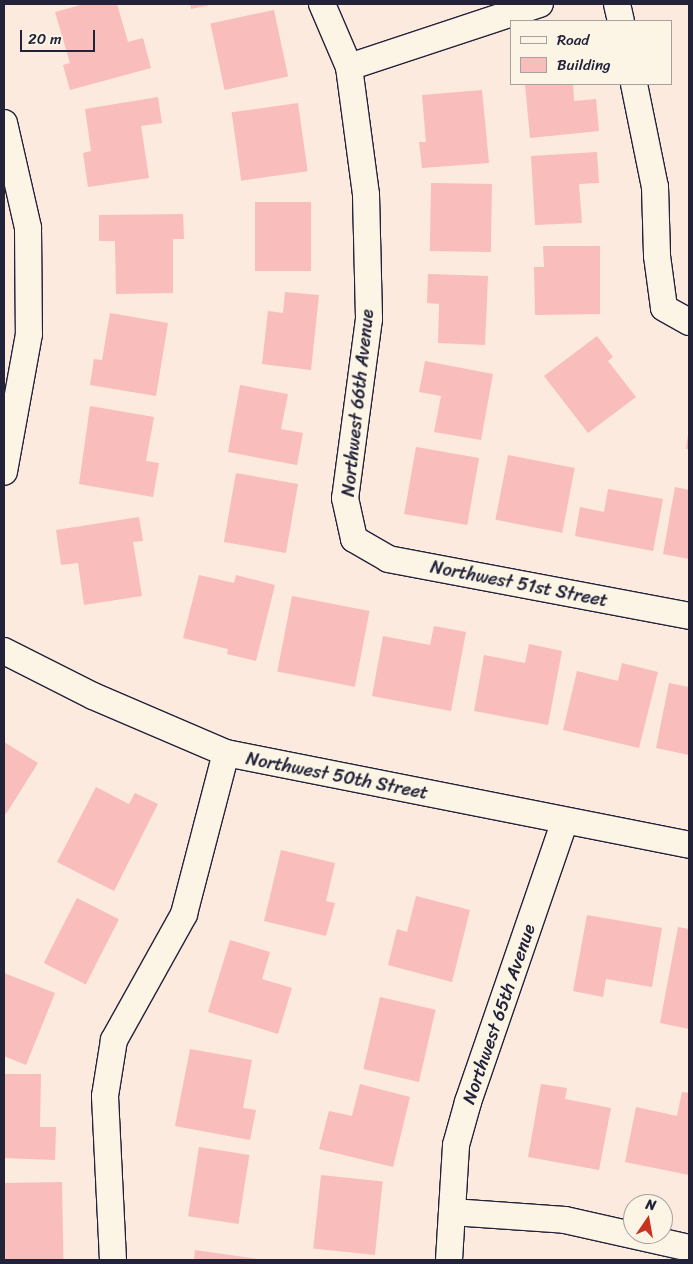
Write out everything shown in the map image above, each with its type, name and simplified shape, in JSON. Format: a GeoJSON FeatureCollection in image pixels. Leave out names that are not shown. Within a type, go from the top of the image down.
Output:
{"type":"FeatureCollection","features":[{"type":"Feature","properties":{"kind":"street","name":"Northwest 66th Avenue"},"geometry":{"type":"LineString","coordinates":[[322,4],[349,67],[366,195],[369,320],[345,498],[354,539]]}},
{"type":"Feature","properties":{"kind":"street"},"geometry":{"type":"LineString","coordinates":[[349,67],[540,4]]}},
{"type":"Feature","properties":{"kind":"street"},"geometry":{"type":"LineString","coordinates":[[617,4],[621,20]]}},
{"type":"Feature","properties":{"kind":"street"},"geometry":{"type":"LineString","coordinates":[[634,85],[655,187],[657,256],[664,308],[689,322]]}},
{"type":"Feature","properties":{"kind":"street"},"geometry":{"type":"LineString","coordinates":[[4,123],[28,228],[29,334],[4,472]]}},
{"type":"Feature","properties":{"kind":"street","name":"Northwest 51st Street"},"geometry":{"type":"LineString","coordinates":[[354,539],[388,558],[689,616]]}},
{"type":"Feature","properties":{"kind":"street","name":"Northwest 50th Street"},"geometry":{"type":"LineString","coordinates":[[4,651],[93,696],[226,753],[689,845]]}},
{"type":"Feature","properties":{"kind":"street"},"geometry":{"type":"LineString","coordinates":[[113,1260],[105,1096],[114,1040],[184,914],[226,753]]}},
{"type":"Feature","properties":{"kind":"street","name":"Northwest 65th Avenue"},"geometry":{"type":"LineString","coordinates":[[449,1260],[456,1145],[468,1102],[565,821]]}},
{"type":"Feature","properties":{"kind":"street"},"geometry":{"type":"LineString","coordinates":[[452,1212],[565,1220],[689,1248]]}},
{"type":"Feature","properties":{"kind":"building"},"geometry":{"type":"Polygon","coordinates":[[[84,4],[117,4],[128,42],[143,38],[151,68],[70,90],[63,65],[70,63],[55,12],[84,4]]]}},
{"type":"Feature","properties":{"kind":"building"},"geometry":{"type":"Polygon","coordinates":[[[190,4],[210,4],[210,5],[191,9],[190,4]]]}},
{"type":"Feature","properties":{"kind":"building"},"geometry":{"type":"Polygon","coordinates":[[[274,10],[288,77],[225,90],[210,24],[274,10]]]}},
{"type":"Feature","properties":{"kind":"building"},"geometry":{"type":"Polygon","coordinates":[[[525,85],[573,85],[574,101],[596,99],[599,131],[530,138],[525,85]]]}},
{"type":"Feature","properties":{"kind":"building"},"geometry":{"type":"Polygon","coordinates":[[[482,90],[489,163],[422,168],[419,142],[426,142],[422,95],[482,90]]]}},
{"type":"Feature","properties":{"kind":"building"},"geometry":{"type":"Polygon","coordinates":[[[158,97],[162,123],[141,126],[149,178],[88,187],[83,153],[91,151],[85,109],[158,97]]]}},
{"type":"Feature","properties":{"kind":"building"},"geometry":{"type":"Polygon","coordinates":[[[298,103],[308,171],[241,181],[232,112],[298,103]]]}},
{"type":"Feature","properties":{"kind":"building"},"geometry":{"type":"Polygon","coordinates":[[[597,152],[599,183],[579,184],[582,223],[535,225],[531,156],[597,152]]]}},
{"type":"Feature","properties":{"kind":"building"},"geometry":{"type":"Polygon","coordinates":[[[431,183],[492,184],[491,252],[430,251],[431,183]]]}},
{"type":"Feature","properties":{"kind":"building"},"geometry":{"type":"Polygon","coordinates":[[[255,202],[311,202],[311,271],[255,271],[255,202]]]}},
{"type":"Feature","properties":{"kind":"building"},"geometry":{"type":"Polygon","coordinates":[[[183,214],[184,239],[173,239],[173,293],[116,294],[115,241],[99,241],[99,215],[183,214]]]}},
{"type":"Feature","properties":{"kind":"building"},"geometry":{"type":"Polygon","coordinates":[[[543,246],[600,246],[600,314],[535,315],[534,267],[544,267],[543,246]]]}},
{"type":"Feature","properties":{"kind":"building"},"geometry":{"type":"Polygon","coordinates":[[[428,274],[488,276],[485,345],[438,343],[439,304],[427,303],[428,274]]]}},
{"type":"Feature","properties":{"kind":"building"},"geometry":{"type":"Polygon","coordinates":[[[285,292],[319,295],[311,370],[262,364],[268,311],[283,313],[285,292]]]}},
{"type":"Feature","properties":{"kind":"building"},"geometry":{"type":"Polygon","coordinates":[[[110,313],[168,323],[156,396],[90,385],[94,359],[102,360],[110,313]]]}},
{"type":"Feature","properties":{"kind":"building"},"geometry":{"type":"Polygon","coordinates":[[[597,336],[613,357],[608,361],[636,397],[588,433],[544,376],[597,336]]]}},
{"type":"Feature","properties":{"kind":"building"},"geometry":{"type":"Polygon","coordinates":[[[425,361],[493,374],[481,440],[434,432],[441,396],[419,392],[425,361]]]}},
{"type":"Feature","properties":{"kind":"building"},"geometry":{"type":"Polygon","coordinates":[[[240,385],[288,394],[281,429],[303,433],[297,465],[228,452],[240,385]]]}},
{"type":"Feature","properties":{"kind":"building"},"geometry":{"type":"Polygon","coordinates":[[[90,406],[154,417],[146,461],[159,463],[153,497],[79,484],[90,406]]]}},
{"type":"Feature","properties":{"kind":"building"},"geometry":{"type":"Polygon","coordinates":[[[688,435],[689,449],[686,449],[688,435]]]}},
{"type":"Feature","properties":{"kind":"building"},"geometry":{"type":"Polygon","coordinates":[[[416,447],[479,458],[467,525],[404,514],[416,447]]]}},
{"type":"Feature","properties":{"kind":"building"},"geometry":{"type":"Polygon","coordinates":[[[508,455],[575,468],[562,533],[495,520],[508,455]]]}},
{"type":"Feature","properties":{"kind":"building"},"geometry":{"type":"Polygon","coordinates":[[[236,473],[298,484],[286,553],[224,542],[236,473]]]}},
{"type":"Feature","properties":{"kind":"building"},"geometry":{"type":"Polygon","coordinates":[[[675,487],[689,490],[689,559],[663,554],[675,487]]]}},
{"type":"Feature","properties":{"kind":"building"},"geometry":{"type":"Polygon","coordinates":[[[608,489],[663,499],[653,551],[575,536],[580,507],[604,512],[608,489]]]}},
{"type":"Feature","properties":{"kind":"building"},"geometry":{"type":"Polygon","coordinates":[[[139,517],[143,541],[133,542],[142,596],[84,605],[78,563],[61,565],[56,530],[139,517]]]}},
{"type":"Feature","properties":{"kind":"building"},"geometry":{"type":"Polygon","coordinates":[[[199,575],[234,583],[236,575],[275,585],[256,661],[227,654],[228,649],[183,638],[199,575]]]}},
{"type":"Feature","properties":{"kind":"building"},"geometry":{"type":"Polygon","coordinates":[[[292,596],[370,611],[355,687],[277,672],[292,596]]]}},
{"type":"Feature","properties":{"kind":"building"},"geometry":{"type":"Polygon","coordinates":[[[434,626],[466,632],[451,711],[372,696],[383,636],[430,645],[434,626]]]}},
{"type":"Feature","properties":{"kind":"building"},"geometry":{"type":"Polygon","coordinates":[[[529,644],[562,651],[548,725],[474,711],[484,655],[525,663],[529,644]]]}},
{"type":"Feature","properties":{"kind":"building"},"geometry":{"type":"Polygon","coordinates":[[[622,663],[658,672],[639,748],[563,730],[577,671],[618,681],[622,663]]]}},
{"type":"Feature","properties":{"kind":"building"},"geometry":{"type":"Polygon","coordinates":[[[669,683],[689,687],[689,755],[656,748],[669,683]]]}},
{"type":"Feature","properties":{"kind":"building"},"geometry":{"type":"Polygon","coordinates":[[[4,742],[38,763],[6,814],[4,812],[4,742]]]}},
{"type":"Feature","properties":{"kind":"building"},"geometry":{"type":"Polygon","coordinates":[[[96,787],[129,804],[135,793],[158,804],[114,891],[57,862],[96,787]]]}},
{"type":"Feature","properties":{"kind":"building"},"geometry":{"type":"Polygon","coordinates":[[[281,850],[335,863],[326,901],[335,903],[326,936],[264,921],[281,850]]]}},
{"type":"Feature","properties":{"kind":"building"},"geometry":{"type":"Polygon","coordinates":[[[416,896],[470,910],[452,982],[388,965],[397,929],[407,932],[416,896]]]}},
{"type":"Feature","properties":{"kind":"building"},"geometry":{"type":"Polygon","coordinates":[[[77,898],[119,919],[86,984],[44,963],[77,898]]]}},
{"type":"Feature","properties":{"kind":"building"},"geometry":{"type":"Polygon","coordinates":[[[587,915],[662,928],[652,987],[606,979],[603,997],[573,991],[587,915]]]}},
{"type":"Feature","properties":{"kind":"building"},"geometry":{"type":"Polygon","coordinates":[[[678,927],[689,929],[689,1029],[660,1023],[678,927]]]}},
{"type":"Feature","properties":{"kind":"building"},"geometry":{"type":"Polygon","coordinates":[[[230,940],[270,952],[262,979],[292,988],[278,1034],[208,1012],[230,940]]]}},
{"type":"Feature","properties":{"kind":"building"},"geometry":{"type":"Polygon","coordinates":[[[4,973],[55,993],[26,1065],[4,1056],[4,973]]]}},
{"type":"Feature","properties":{"kind":"building"},"geometry":{"type":"Polygon","coordinates":[[[380,997],[436,1010],[419,1082],[363,1069],[380,997]]]}},
{"type":"Feature","properties":{"kind":"building"},"geometry":{"type":"Polygon","coordinates":[[[190,1049],[252,1060],[243,1108],[256,1110],[250,1140],[175,1126],[190,1049]]]}},
{"type":"Feature","properties":{"kind":"building"},"geometry":{"type":"Polygon","coordinates":[[[4,1074],[41,1074],[40,1127],[56,1127],[55,1160],[4,1158],[4,1074]]]}},
{"type":"Feature","properties":{"kind":"building"},"geometry":{"type":"Polygon","coordinates":[[[360,1084],[410,1097],[393,1167],[319,1149],[329,1111],[352,1116],[360,1084]]]}},
{"type":"Feature","properties":{"kind":"building"},"geometry":{"type":"Polygon","coordinates":[[[541,1084],[567,1088],[565,1099],[611,1108],[599,1170],[528,1157],[541,1084]]]}},
{"type":"Feature","properties":{"kind":"building"},"geometry":{"type":"Polygon","coordinates":[[[682,1092],[689,1093],[689,1175],[625,1162],[636,1107],[677,1116],[682,1092]]]}},
{"type":"Feature","properties":{"kind":"building"},"geometry":{"type":"Polygon","coordinates":[[[199,1147],[249,1155],[238,1224],[188,1216],[199,1147]]]}},
{"type":"Feature","properties":{"kind":"building"},"geometry":{"type":"Polygon","coordinates":[[[321,1175],[383,1181],[375,1255],[313,1249],[321,1175]]]}},
{"type":"Feature","properties":{"kind":"building"},"geometry":{"type":"Polygon","coordinates":[[[62,1182],[63,1259],[5,1260],[4,1183],[62,1182]]]}},
{"type":"Feature","properties":{"kind":"building"},"geometry":{"type":"Polygon","coordinates":[[[195,1250],[257,1259],[257,1260],[194,1260],[195,1250]]]}}]}
